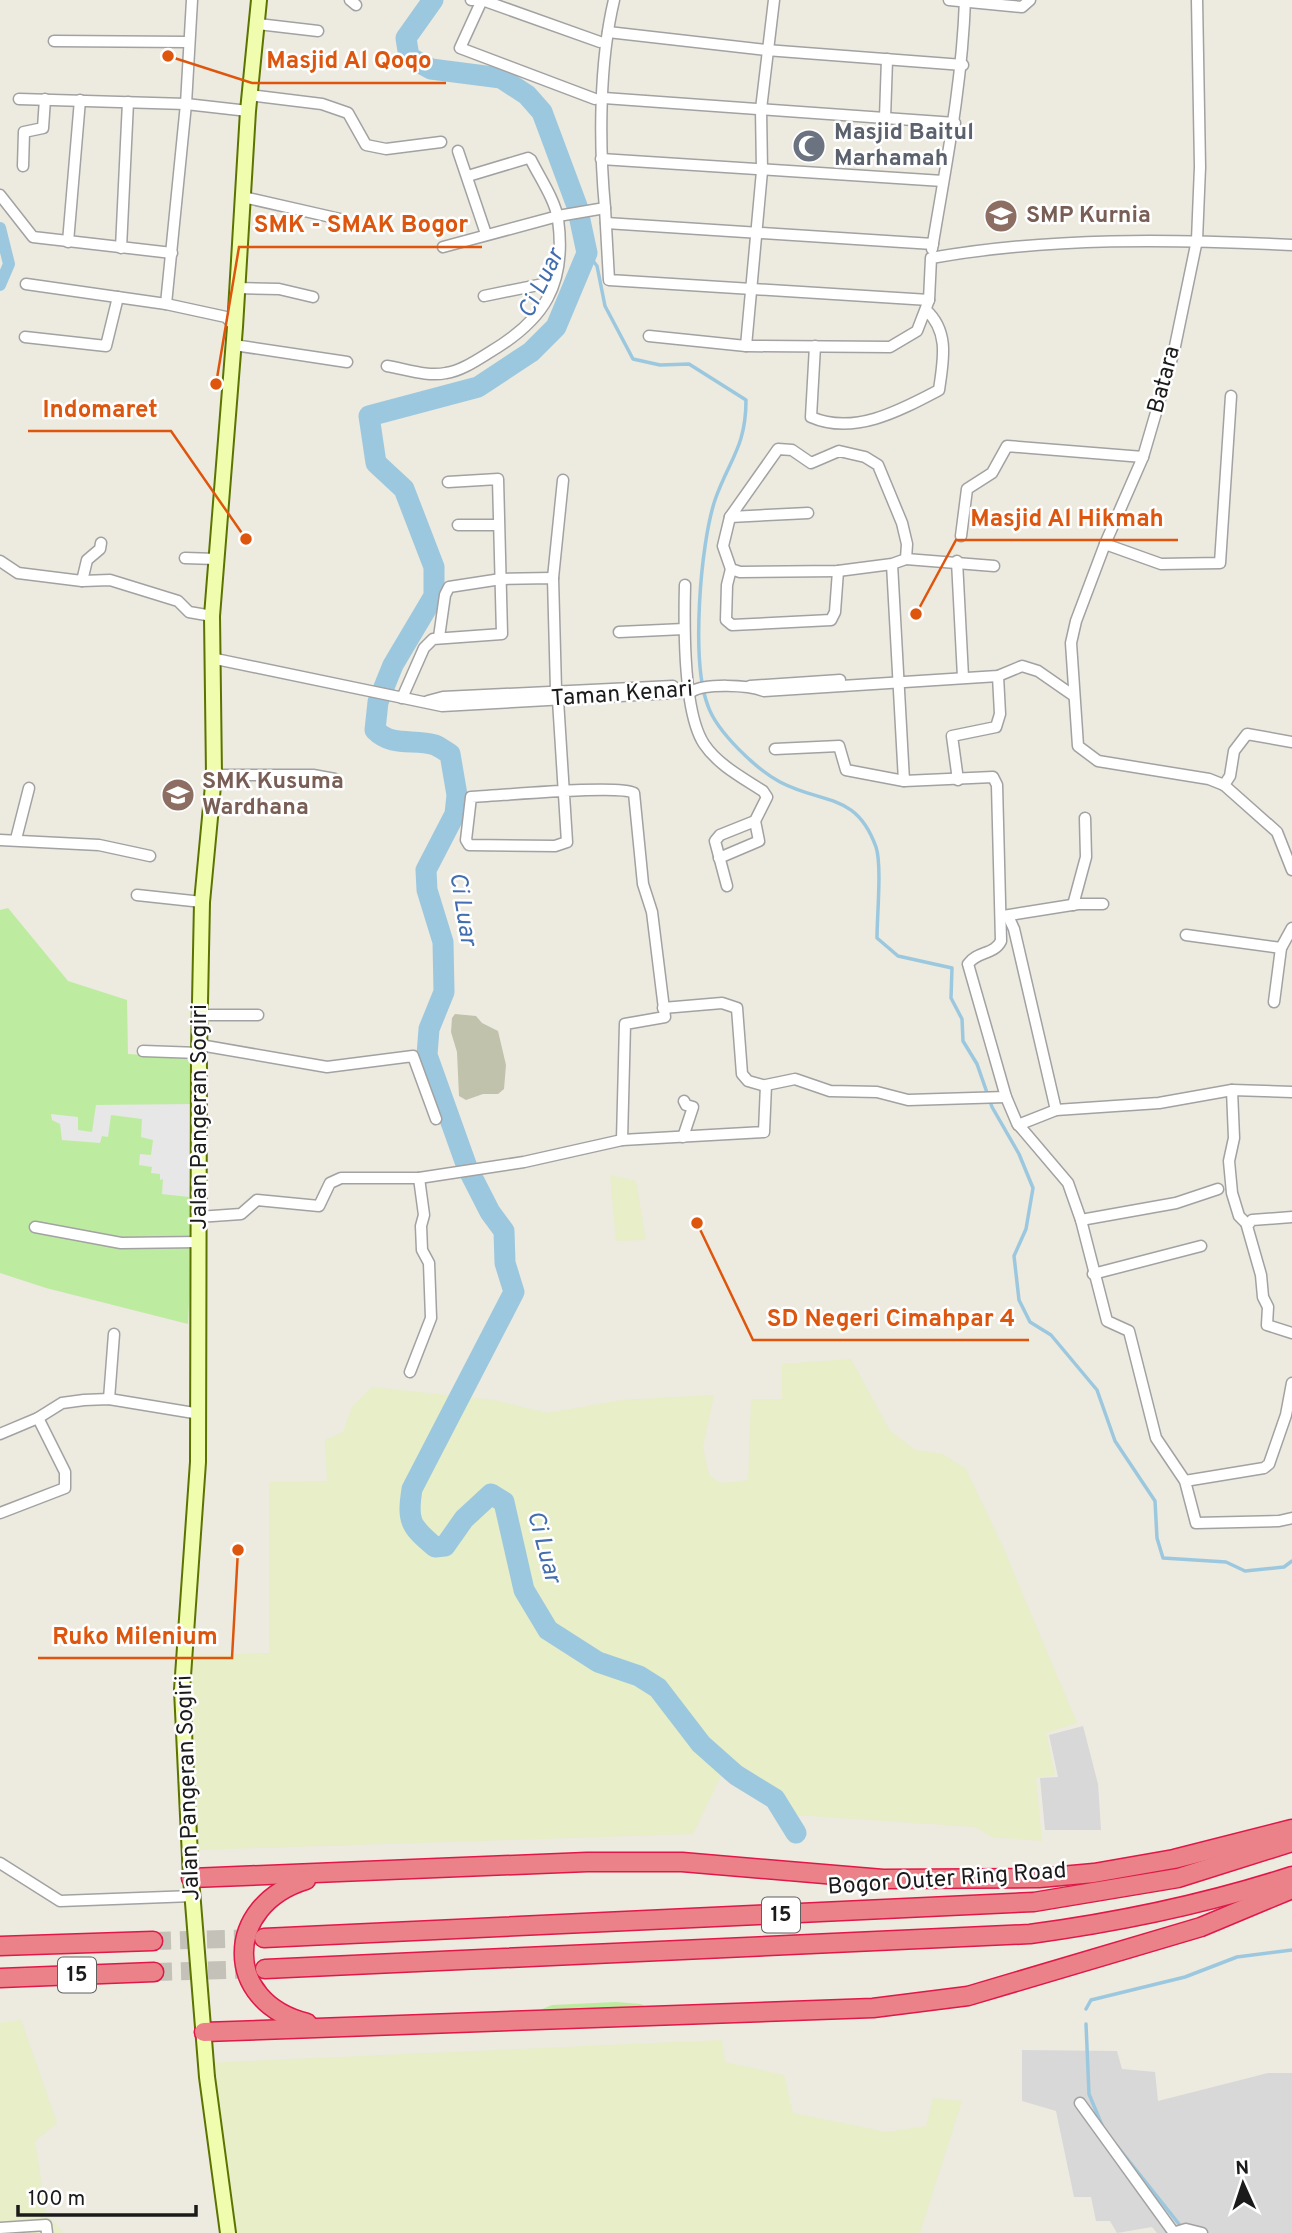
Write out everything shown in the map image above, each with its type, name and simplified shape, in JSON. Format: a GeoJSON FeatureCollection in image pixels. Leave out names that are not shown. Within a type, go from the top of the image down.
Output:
{"type":"FeatureCollection","features":[{"type":"Feature","properties":{"kind":"highway"},"geometry":{"type":"LineString","coordinates":[[191,1878],[587,1862],[682,1862],[883,1879],[1039,1878],[1094,1873],[1174,1859],[1292,1829]]}},
{"type":"Feature","properties":{"kind":"highway","name":"Bogor Outer Ring Road"},"geometry":{"type":"LineString","coordinates":[[264,1938],[1034,1902],[1178,1878],[1292,1842]]}},
{"type":"Feature","properties":{"kind":"highway"},"geometry":{"type":"LineString","coordinates":[[325,1874],[290,1885],[271,1896],[256,1913],[243,1951],[246,1971],[254,1990],[268,2006],[285,2017],[305,2023],[331,2025]]}},
{"type":"Feature","properties":{"kind":"highway","name":"15"},"geometry":{"type":"LineString","coordinates":[[265,1969],[912,1942],[1030,1934],[1144,1916],[1240,1893],[1292,1876]]}},
{"type":"Feature","properties":{"kind":"highway"},"geometry":{"type":"LineString","coordinates":[[204,2032],[331,2025],[873,2008],[968,1996],[1201,1927],[1292,1889]]}},
{"type":"Feature","properties":{"kind":"highway","name":"15"},"geometry":{"type":"LineString","coordinates":[[0,1946],[153,1941]]}},
{"type":"Feature","properties":{"kind":"highway","name":"15"},"geometry":{"type":"LineString","coordinates":[[0,1978],[154,1972]]}},
{"type":"Feature","properties":{"kind":"street"},"geometry":{"type":"LineString","coordinates":[[166,304],[186,104],[192,0]]}},
{"type":"Feature","properties":{"kind":"street","name":"Jalan Pangeran Sogiri"},"geometry":{"type":"LineString","coordinates":[[228,2233],[204,2032],[191,1878],[182,1690],[200,1414],[199,1049],[202,902],[214,775],[212,616],[234,345],[249,96],[259,0]]}},
{"type":"Feature","properties":{"kind":"street"},"geometry":{"type":"LineString","coordinates":[[471,0],[482,1],[600,42]]}},
{"type":"Feature","properties":{"kind":"street"},"geometry":{"type":"LineString","coordinates":[[614,0],[599,98],[599,209],[606,223],[609,280],[928,305]]}},
{"type":"Feature","properties":{"kind":"street"},"geometry":{"type":"LineString","coordinates":[[747,346],[762,171],[761,109],[774,0]]}},
{"type":"Feature","properties":{"kind":"street"},"geometry":{"type":"LineString","coordinates":[[949,0],[1022,7],[1030,0]]}},
{"type":"Feature","properties":{"kind":"street","name":"Batara"},"geometry":{"type":"LineString","coordinates":[[1197,0],[1200,167],[1197,240],[1174,351],[1143,457],[1105,544],[1076,621],[1071,643],[1078,746],[1098,761],[1209,779],[1224,785]]}},
{"type":"Feature","properties":{"kind":"street"},"geometry":{"type":"LineString","coordinates":[[482,1],[460,48],[599,98],[956,123]]}},
{"type":"Feature","properties":{"kind":"street"},"geometry":{"type":"LineString","coordinates":[[649,336],[747,346],[890,347],[917,331],[928,305],[933,244],[956,123],[963,65],[965,1]]}},
{"type":"Feature","properties":{"kind":"street"},"geometry":{"type":"LineString","coordinates":[[258,24],[318,31]]}},
{"type":"Feature","properties":{"kind":"street"},"geometry":{"type":"LineString","coordinates":[[608,32],[766,50],[963,65]]}},
{"type":"Feature","properties":{"kind":"street"},"geometry":{"type":"LineString","coordinates":[[54,41],[188,42]]}},
{"type":"Feature","properties":{"kind":"street"},"geometry":{"type":"LineString","coordinates":[[885,118],[887,59]]}},
{"type":"Feature","properties":{"kind":"street"},"geometry":{"type":"LineString","coordinates":[[249,96],[322,104],[348,113],[366,145],[386,149],[441,142]]}},
{"type":"Feature","properties":{"kind":"street"},"geometry":{"type":"LineString","coordinates":[[19,99],[186,104],[248,111]]}},
{"type":"Feature","properties":{"kind":"street"},"geometry":{"type":"LineString","coordinates":[[23,166],[24,132],[43,128],[45,99]]}},
{"type":"Feature","properties":{"kind":"street"},"geometry":{"type":"LineString","coordinates":[[68,242],[80,100]]}},
{"type":"Feature","properties":{"kind":"street"},"geometry":{"type":"LineString","coordinates":[[121,248],[128,102]]}},
{"type":"Feature","properties":{"kind":"street"},"geometry":{"type":"LineString","coordinates":[[458,151],[486,234]]}},
{"type":"Feature","properties":{"kind":"street"},"geometry":{"type":"LineString","coordinates":[[387,366],[423,373],[447,373],[477,360],[509,341],[538,316],[553,282],[559,245],[559,216],[529,158],[468,176]]}},
{"type":"Feature","properties":{"kind":"street"},"geometry":{"type":"LineString","coordinates":[[601,159],[943,181]]}},
{"type":"Feature","properties":{"kind":"street"},"geometry":{"type":"LineString","coordinates":[[0,195],[33,237],[172,253]]}},
{"type":"Feature","properties":{"kind":"street"},"geometry":{"type":"LineString","coordinates":[[243,197],[340,219]]}},
{"type":"Feature","properties":{"kind":"street"},"geometry":{"type":"LineString","coordinates":[[443,247],[559,216],[599,209]]}},
{"type":"Feature","properties":{"kind":"street"},"geometry":{"type":"LineString","coordinates":[[606,223],[933,244]]}},
{"type":"Feature","properties":{"kind":"street"},"geometry":{"type":"LineString","coordinates":[[931,258],[987,248],[1197,240],[1292,245]]}},
{"type":"Feature","properties":{"kind":"street"},"geometry":{"type":"LineString","coordinates":[[484,296],[553,282]]}},
{"type":"Feature","properties":{"kind":"street"},"geometry":{"type":"LineString","coordinates":[[26,284],[166,304],[226,317],[235,327]]}},
{"type":"Feature","properties":{"kind":"street"},"geometry":{"type":"LineString","coordinates":[[237,288],[279,289],[313,297]]}},
{"type":"Feature","properties":{"kind":"street"},"geometry":{"type":"LineString","coordinates":[[25,337],[107,346],[118,297]]}},
{"type":"Feature","properties":{"kind":"street"},"geometry":{"type":"LineString","coordinates":[[814,346],[811,416],[828,423],[860,422],[896,413],[939,390],[944,348],[937,320],[928,305]]}},
{"type":"Feature","properties":{"kind":"street"},"geometry":{"type":"LineString","coordinates":[[234,345],[347,362]]}},
{"type":"Feature","properties":{"kind":"street"},"geometry":{"type":"LineString","coordinates":[[1105,544],[1161,564],[1220,563],[1231,396]]}},
{"type":"Feature","properties":{"kind":"street"},"geometry":{"type":"LineString","coordinates":[[961,536],[967,489],[992,473],[1007,446],[1143,457]]}},
{"type":"Feature","properties":{"kind":"street"},"geometry":{"type":"LineString","coordinates":[[838,571],[835,612],[831,620],[732,625],[726,620],[727,585],[731,569],[723,546],[730,517],[778,449],[792,450],[811,463],[839,451],[865,457],[878,465],[902,523],[907,544],[906,559]]}},
{"type":"Feature","properties":{"kind":"street"},"geometry":{"type":"LineString","coordinates":[[402,698],[424,648],[439,637],[502,634],[498,479],[448,482]]}},
{"type":"Feature","properties":{"kind":"street"},"geometry":{"type":"LineString","coordinates":[[563,481],[553,578],[557,695],[563,792],[566,842],[555,846],[467,843],[471,797],[563,792],[630,790],[634,793],[643,884],[652,912],[665,1017],[625,1024],[622,1140]]}},
{"type":"Feature","properties":{"kind":"street"},"geometry":{"type":"LineString","coordinates":[[730,517],[808,513]]}},
{"type":"Feature","properties":{"kind":"street"},"geometry":{"type":"LineString","coordinates":[[458,525],[498,525]]}},
{"type":"Feature","properties":{"kind":"street"},"geometry":{"type":"LineString","coordinates":[[82,581],[87,560],[100,549],[101,543]]}},
{"type":"Feature","properties":{"kind":"street"},"geometry":{"type":"LineString","coordinates":[[185,558],[216,559]]}},
{"type":"Feature","properties":{"kind":"street"},"geometry":{"type":"LineString","coordinates":[[731,569],[838,571],[892,564],[906,559],[994,566]]}},
{"type":"Feature","properties":{"kind":"street"},"geometry":{"type":"LineString","coordinates":[[0,561],[18,573],[82,581],[110,580],[178,601],[190,612],[212,616]]}},
{"type":"Feature","properties":{"kind":"street"},"geometry":{"type":"LineString","coordinates":[[957,561],[963,677]]}},
{"type":"Feature","properties":{"kind":"street"},"geometry":{"type":"LineString","coordinates":[[892,564],[904,781]]}},
{"type":"Feature","properties":{"kind":"street"},"geometry":{"type":"LineString","coordinates":[[439,637],[444,595],[450,587],[501,579],[553,578]]}},
{"type":"Feature","properties":{"kind":"street"},"geometry":{"type":"LineString","coordinates":[[685,585],[684,629],[697,730],[705,746],[726,766],[764,791],[767,797],[755,821],[759,841],[719,858]]}},
{"type":"Feature","properties":{"kind":"street"},"geometry":{"type":"LineString","coordinates":[[619,632],[684,629]]}},
{"type":"Feature","properties":{"kind":"street","name":"Taman Kenari"},"geometry":{"type":"LineString","coordinates":[[211,659],[370,689],[442,706],[557,695],[750,686],[761,682],[898,682]]}},
{"type":"Feature","properties":{"kind":"street"},"geometry":{"type":"LineString","coordinates":[[898,682],[999,676],[1026,666],[1038,671],[1074,696]]}},
{"type":"Feature","properties":{"kind":"street"},"geometry":{"type":"LineString","coordinates":[[958,779],[952,736],[994,729],[1000,714],[999,676]]}},
{"type":"Feature","properties":{"kind":"street"},"geometry":{"type":"LineString","coordinates":[[1292,742],[1247,734],[1234,751],[1230,776],[1224,785],[1277,832],[1292,868]]}},
{"type":"Feature","properties":{"kind":"street"},"geometry":{"type":"LineString","coordinates":[[775,749],[839,746],[846,770],[904,781],[996,780],[1006,916],[998,946],[978,955],[968,964],[1001,1097],[1018,1125],[1068,1184],[1081,1220],[1107,1321],[1129,1331],[1156,1438],[1185,1481],[1193,1516],[1199,1524],[1279,1521],[1292,1518]]}},
{"type":"Feature","properties":{"kind":"street"},"geometry":{"type":"LineString","coordinates":[[214,775],[313,775],[335,779]]}},
{"type":"Feature","properties":{"kind":"street"},"geometry":{"type":"LineString","coordinates":[[16,839],[29,788]]}},
{"type":"Feature","properties":{"kind":"street"},"geometry":{"type":"LineString","coordinates":[[1073,905],[1086,857],[1085,818]]}},
{"type":"Feature","properties":{"kind":"street"},"geometry":{"type":"LineString","coordinates":[[727,886],[715,841],[720,835],[755,821]]}},
{"type":"Feature","properties":{"kind":"street"},"geometry":{"type":"LineString","coordinates":[[0,840],[99,845],[150,856]]}},
{"type":"Feature","properties":{"kind":"street"},"geometry":{"type":"LineString","coordinates":[[137,895],[202,902]]}},
{"type":"Feature","properties":{"kind":"street"},"geometry":{"type":"LineString","coordinates":[[1006,916],[1073,905],[1103,904]]}},
{"type":"Feature","properties":{"kind":"street"},"geometry":{"type":"LineString","coordinates":[[1006,916],[1014,929],[1056,1110]]}},
{"type":"Feature","properties":{"kind":"street"},"geometry":{"type":"LineString","coordinates":[[1274,1002],[1281,948],[1292,928]]}},
{"type":"Feature","properties":{"kind":"street"},"geometry":{"type":"LineString","coordinates":[[1185,935],[1281,948]]}},
{"type":"Feature","properties":{"kind":"street"},"geometry":{"type":"LineString","coordinates":[[663,1008],[722,1003],[737,1008],[742,1074],[748,1081],[766,1086],[795,1079],[830,1091],[877,1092],[908,1100],[1001,1097]]}},
{"type":"Feature","properties":{"kind":"street"},"geometry":{"type":"LineString","coordinates":[[201,1015],[258,1015]]}},
{"type":"Feature","properties":{"kind":"street"},"geometry":{"type":"LineString","coordinates":[[143,1051],[199,1049],[252,1052],[280,1061],[327,1068],[413,1056],[436,1119]]}},
{"type":"Feature","properties":{"kind":"street"},"geometry":{"type":"LineString","coordinates":[[198,1217],[241,1213],[257,1200],[319,1206],[330,1183],[341,1178],[419,1178],[483,1169],[622,1140],[764,1132],[766,1086]]}},
{"type":"Feature","properties":{"kind":"street"},"geometry":{"type":"LineString","coordinates":[[1018,1125],[1056,1110],[1159,1103],[1232,1090],[1292,1092]]}},
{"type":"Feature","properties":{"kind":"street"},"geometry":{"type":"LineString","coordinates":[[1232,1090],[1234,1139],[1229,1161],[1232,1193],[1238,1216],[1247,1224],[1268,1307],[1267,1325],[1292,1333]]}},
{"type":"Feature","properties":{"kind":"street"},"geometry":{"type":"LineString","coordinates":[[683,1137],[693,1107],[686,1105],[684,1101]]}},
{"type":"Feature","properties":{"kind":"street"},"geometry":{"type":"LineString","coordinates":[[410,1372],[431,1318],[429,1263],[422,1250],[421,1226],[424,1215],[419,1178]]}},
{"type":"Feature","properties":{"kind":"street"},"geometry":{"type":"LineString","coordinates":[[1081,1220],[1176,1203],[1219,1189]]}},
{"type":"Feature","properties":{"kind":"street"},"geometry":{"type":"LineString","coordinates":[[1247,1224],[1268,1217],[1292,1217]]}},
{"type":"Feature","properties":{"kind":"street"},"geometry":{"type":"LineString","coordinates":[[35,1227],[121,1243],[200,1242]]}},
{"type":"Feature","properties":{"kind":"street"},"geometry":{"type":"LineString","coordinates":[[1093,1274],[1201,1246]]}},
{"type":"Feature","properties":{"kind":"street"},"geometry":{"type":"LineString","coordinates":[[109,1399],[114,1334]]}},
{"type":"Feature","properties":{"kind":"street"},"geometry":{"type":"LineString","coordinates":[[1185,1481],[1264,1468],[1269,1464],[1286,1415],[1292,1383]]}},
{"type":"Feature","properties":{"kind":"street"},"geometry":{"type":"LineString","coordinates":[[0,1434],[38,1418],[62,1403],[109,1399],[200,1414]]}},
{"type":"Feature","properties":{"kind":"street"},"geometry":{"type":"LineString","coordinates":[[0,1513],[65,1488],[65,1472],[38,1418]]}},
{"type":"Feature","properties":{"kind":"street"},"geometry":{"type":"LineString","coordinates":[[0,1863],[60,1901],[193,1896]]}},
{"type":"Feature","properties":{"kind":"street"},"geometry":{"type":"LineString","coordinates":[[1080,2103],[1174,2233],[1185,2228],[1202,2233]]}},
{"type":"Feature","properties":{"kind":"street"},"geometry":{"type":"LineString","coordinates":[[0,2228],[46,2225],[47,2233]]}},
{"type":"Feature","properties":{"kind":"shaded area"},"geometry":{"type":"Polygon","coordinates":[[[455,1014],[476,1016],[482,1023],[498,1031],[506,1065],[504,1089],[498,1094],[483,1094],[466,1100],[459,1096],[457,1052],[451,1032],[455,1014]]]}},
{"type":"Feature","properties":{"kind":"shaded area"},"geometry":{"type":"Polygon","coordinates":[[[195,1104],[189,1197],[162,1194],[163,1179],[160,1180],[160,1174],[151,1173],[152,1167],[139,1165],[140,1154],[151,1155],[153,1140],[141,1137],[142,1119],[111,1115],[108,1137],[102,1136],[100,1143],[62,1140],[60,1124],[52,1120],[51,1114],[78,1117],[78,1130],[92,1132],[96,1105],[195,1104]]]}},
{"type":"Feature","properties":{"kind":"shaded area"},"geometry":{"type":"Polygon","coordinates":[[[610,1175],[636,1181],[646,1240],[616,1241],[610,1175]]]}},
{"type":"Feature","properties":{"kind":"shaded area"},"geometry":{"type":"Polygon","coordinates":[[[851,1359],[890,1431],[915,1450],[942,1454],[966,1469],[1003,1547],[1077,1723],[1046,1733],[1055,1775],[1036,1778],[1042,1841],[992,1837],[975,1827],[794,1815],[782,1799],[727,1763],[693,1834],[196,1850],[190,1656],[269,1653],[269,1482],[327,1481],[325,1440],[343,1432],[352,1407],[372,1387],[494,1400],[547,1413],[622,1400],[714,1395],[703,1447],[709,1475],[720,1483],[748,1480],[751,1399],[782,1399],[782,1364],[851,1359]]]}},
{"type":"Feature","properties":{"kind":"shaded area"},"geometry":{"type":"Polygon","coordinates":[[[1083,1726],[1098,1784],[1101,1830],[1045,1830],[1040,1778],[1058,1777],[1049,1735],[1083,1726]]]}},
{"type":"Feature","properties":{"kind":"shaded area"},"geometry":{"type":"Polygon","coordinates":[[[21,2020],[57,2123],[35,2141],[46,2214],[64,2233],[0,2233],[0,2023],[21,2020]]]}},
{"type":"Feature","properties":{"kind":"shaded area"},"geometry":{"type":"Polygon","coordinates":[[[722,2040],[725,2062],[784,2075],[793,2113],[887,2132],[926,2126],[933,2098],[962,2101],[920,2233],[229,2233],[206,2063],[722,2040]]]}},
{"type":"Feature","properties":{"kind":"shaded area"},"geometry":{"type":"Polygon","coordinates":[[[1022,2050],[1117,2051],[1122,2069],[1155,2072],[1158,2101],[1268,2073],[1292,2073],[1292,2233],[1157,2233],[1152,2227],[1117,2233],[1110,2221],[1096,2221],[1091,2197],[1074,2197],[1056,2111],[1022,2101],[1022,2050]]]}},
{"type":"Feature","properties":{"kind":"green space"},"geometry":{"type":"Polygon","coordinates":[[[8,908],[68,981],[127,1000],[128,1054],[201,1058],[188,1324],[46,1288],[0,1273],[0,910],[8,908]]]}},
{"type":"Feature","properties":{"kind":"green space"},"geometry":{"type":"Polygon","coordinates":[[[616,2002],[641,2004],[659,2016],[511,2022],[552,2005],[616,2002]]]}},
{"type":"Feature","properties":{"kind":"waterway","name":"Ci Luar"},"geometry":{"type":"LineString","coordinates":[[433,0],[406,38],[409,57],[431,69],[501,78],[527,95],[542,112],[577,206],[587,253],[556,327],[531,352],[478,387],[369,416],[376,463],[404,489],[434,567],[434,596],[393,665],[378,702],[375,730],[389,739],[435,745],[450,754],[457,795],[455,814],[426,870],[427,890],[443,942],[444,992],[429,1029],[427,1055],[467,1167],[490,1212],[504,1231],[505,1263],[514,1292],[412,1489],[410,1516],[415,1528],[435,1547],[445,1546],[464,1519],[491,1494],[504,1502],[524,1590],[548,1630],[598,1662],[639,1676],[658,1688],[701,1744],[736,1775],[775,1799],[796,1833]]}},
{"type":"Feature","properties":{"kind":"waterway"},"geometry":{"type":"LineString","coordinates":[[0,228],[9,264],[0,285]]}},
{"type":"Feature","properties":{"kind":"waterway"},"geometry":{"type":"LineString","coordinates":[[587,253],[597,266],[605,306],[633,359],[660,365],[689,364],[746,400],[740,442],[715,500],[705,545],[699,634],[703,687],[708,706],[728,738],[770,776],[796,789],[837,802],[859,817],[868,829],[878,855],[877,938],[898,956],[952,968],[951,998],[962,1019],[963,1041],[977,1064],[992,1107],[1019,1154],[1033,1188],[1026,1229],[1014,1256],[1019,1300],[1030,1322],[1051,1335],[1097,1390],[1115,1441],[1155,1501],[1157,1538],[1163,1558],[1226,1562],[1245,1571],[1284,1567],[1292,1561]]}},
{"type":"Feature","properties":{"kind":"waterway"},"geometry":{"type":"LineString","coordinates":[[1086,2009],[1091,2000],[1185,1977],[1237,1957],[1292,1950]]}},
{"type":"Feature","properties":{"kind":"waterway"},"geometry":{"type":"LineString","coordinates":[[1086,2024],[1089,2094],[1104,2130]]}},
{"type":"Feature","properties":{"kind":"waterway"},"geometry":{"type":"LineString","coordinates":[[1117,2146],[1179,2224]]}},
{"type":"Feature","properties":{"kind":"tunnel"},"geometry":{"type":"LineString","coordinates":[[153,1941],[261,1938]]}},
{"type":"Feature","properties":{"kind":"tunnel"},"geometry":{"type":"LineString","coordinates":[[154,1972],[261,1969]]}},
{"type":"Feature","properties":{"kind":"place","name":"Masjid Al Qoqo"},"geometry":{"type":"Point","coordinates":[168,56]}},
{"type":"Feature","properties":{"kind":"place","name":"Masjid Baitul Marhamah"},"geometry":{"type":"Point","coordinates":[809,146]}},
{"type":"Feature","properties":{"kind":"place","name":"SMP Kurnia"},"geometry":{"type":"Point","coordinates":[1001,216]}},
{"type":"Feature","properties":{"kind":"place","name":"SMK - SMAK Bogor"},"geometry":{"type":"Point","coordinates":[216,384]}},
{"type":"Feature","properties":{"kind":"place","name":"Indomaret"},"geometry":{"type":"Point","coordinates":[246,539]}},
{"type":"Feature","properties":{"kind":"place","name":"Masjid Al Hikmah"},"geometry":{"type":"Point","coordinates":[916,614]}},
{"type":"Feature","properties":{"kind":"place","name":"SMK Kusuma Wardhana"},"geometry":{"type":"Point","coordinates":[178,795]}},
{"type":"Feature","properties":{"kind":"place","name":"SD Negeri Cimahpar 4"},"geometry":{"type":"Point","coordinates":[697,1223]}},
{"type":"Feature","properties":{"kind":"place","name":"Ruko Milenium"},"geometry":{"type":"Point","coordinates":[238,1550]}}]}
